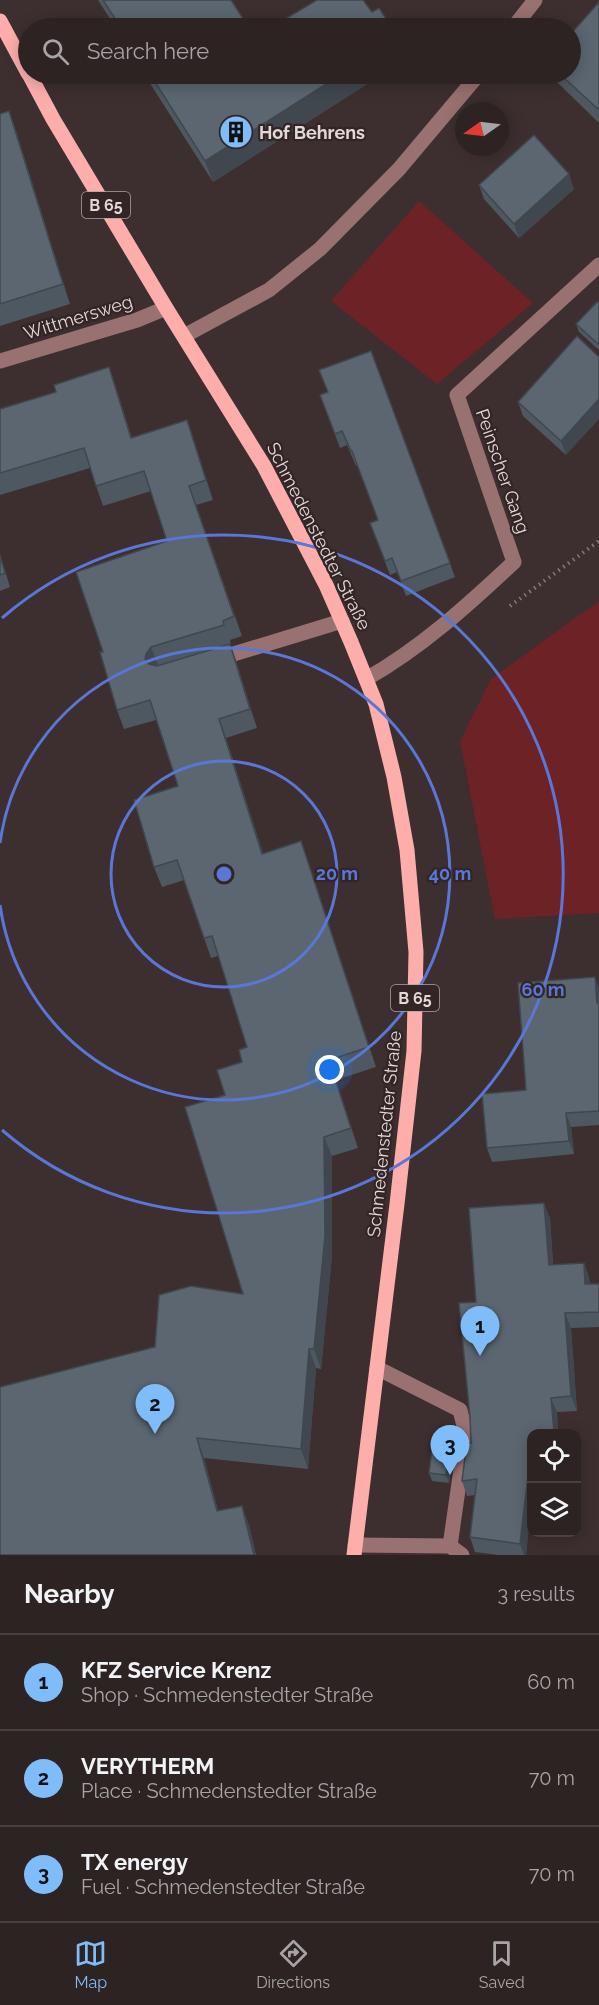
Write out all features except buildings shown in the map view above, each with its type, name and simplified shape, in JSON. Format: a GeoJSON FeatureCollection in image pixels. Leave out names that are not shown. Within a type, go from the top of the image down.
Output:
{"type":"FeatureCollection","features":[{"type":"Feature","properties":{"kind":"main road","name":"B 65"},"geometry":{"type":"LineString","coordinates":[[0,21],[18,53]]}},
{"type":"Feature","properties":{"kind":"main road","name":"B 65"},"geometry":{"type":"LineString","coordinates":[[35,84],[53,119],[184,336]]}},
{"type":"Feature","properties":{"kind":"main road","name":"Schmedenstedter Straße"},"geometry":{"type":"LineString","coordinates":[[184,336],[264,466],[326,585],[342,621],[376,704],[394,777],[407,850],[416,952],[414,1051],[355,1550]]}},
{"type":"Feature","properties":{"kind":"street"},"geometry":{"type":"LineString","coordinates":[[521,18],[535,0]]}},
{"type":"Feature","properties":{"kind":"street"},"geometry":{"type":"LineString","coordinates":[[184,336],[269,290],[320,249],[399,169],[471,84]]}},
{"type":"Feature","properties":{"kind":"street","name":"Peinscher Gang"},"geometry":{"type":"LineString","coordinates":[[366,679],[391,665],[461,612],[514,562],[457,396],[599,265]]}},
{"type":"Feature","properties":{"kind":"street","name":"Wittmersweg"},"geometry":{"type":"LineString","coordinates":[[0,361],[137,320],[166,308]]}},
{"type":"Feature","properties":{"kind":"street"},"geometry":{"type":"LineString","coordinates":[[195,666],[342,621]]}},
{"type":"Feature","properties":{"kind":"street"},"geometry":{"type":"LineString","coordinates":[[355,1550],[456,1550],[466,1434],[460,1410],[377,1368]]}},
{"type":"Feature","properties":{"kind":"shaded area"},"geometry":{"type":"Polygon","coordinates":[[[419,201],[533,303],[437,384],[331,301],[419,201]]]}},
{"type":"Feature","properties":{"kind":"shaded area"},"geometry":{"type":"Polygon","coordinates":[[[599,601],[599,913],[495,919],[460,741],[491,679],[599,601]]]}},
{"type":"Feature","properties":{"kind":"place","name":"Hof Behrens"},"geometry":{"type":"Point","coordinates":[236,132]}},
{"type":"Feature","properties":{"kind":"place","name":"KFZ Service Krenz"},"geometry":{"type":"Point","coordinates":[480,1356]}},
{"type":"Feature","properties":{"kind":"place","name":"VERYTHERM"},"geometry":{"type":"Point","coordinates":[155,1434]}},
{"type":"Feature","properties":{"kind":"place","name":"TX energy"},"geometry":{"type":"Point","coordinates":[450,1475]}}]}
